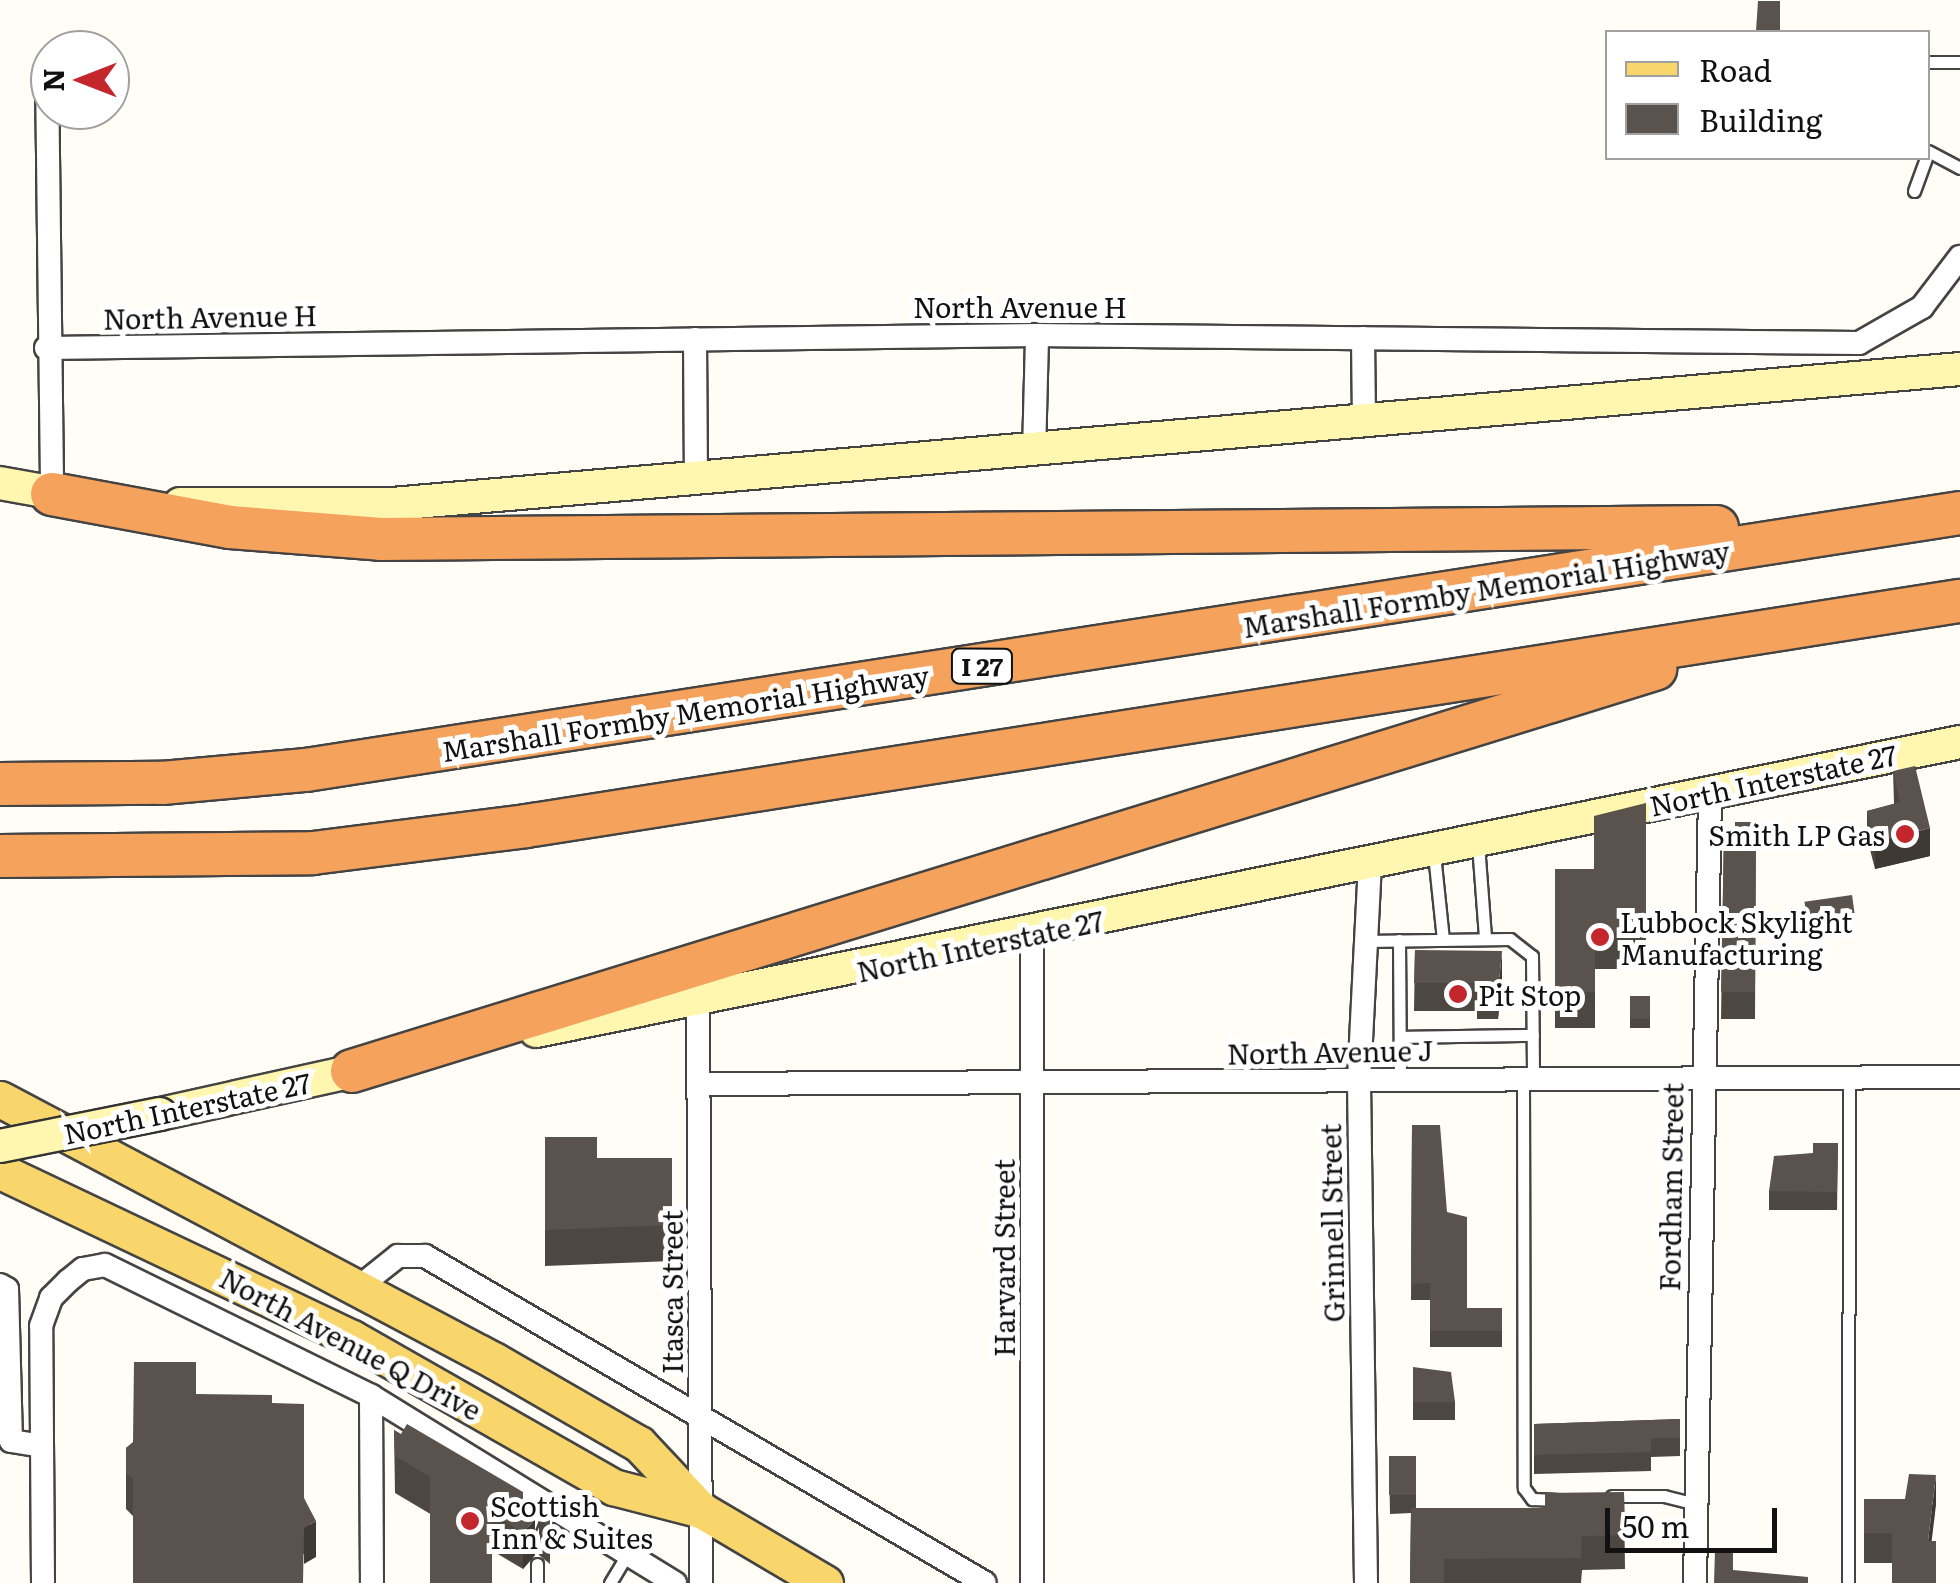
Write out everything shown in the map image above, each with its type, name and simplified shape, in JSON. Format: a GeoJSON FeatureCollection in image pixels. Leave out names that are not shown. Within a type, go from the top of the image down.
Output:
{"type":"FeatureCollection","features":[{"type":"Feature","properties":{"kind":"highway"},"geometry":{"type":"LineString","coordinates":[[52,494],[230,527],[400,539],[1645,531],[1958,514]]}},
{"type":"Feature","properties":{"kind":"highway","name":"Marshall Formby Memorial Highway"},"geometry":{"type":"LineString","coordinates":[[0,784],[162,783],[306,770],[1958,514]]}},
{"type":"Feature","properties":{"kind":"highway"},"geometry":{"type":"LineString","coordinates":[[0,856],[313,853],[526,826],[1960,601]]}},
{"type":"Feature","properties":{"kind":"highway"},"geometry":{"type":"LineString","coordinates":[[352,1071],[1786,628]]}},
{"type":"Feature","properties":{"kind":"main road"},"geometry":{"type":"LineString","coordinates":[[0,483],[52,494],[140,504],[392,504],[1034,454],[1364,420],[1960,370]]}},
{"type":"Feature","properties":{"kind":"main road","name":"North Interstate 27"},"geometry":{"type":"LineString","coordinates":[[0,1146],[1960,742]]}},
{"type":"Feature","properties":{"kind":"main road","name":"North Avenue Q Drive"},"geometry":{"type":"LineString","coordinates":[[0,1099],[359,1287],[640,1444],[702,1510],[826,1583]]}},
{"type":"Feature","properties":{"kind":"main road","name":"North Avenue Q Drive"},"geometry":{"type":"LineString","coordinates":[[0,1171],[352,1338],[613,1488],[702,1510]]}},
{"type":"Feature","properties":{"kind":"street"},"geometry":{"type":"LineString","coordinates":[[47,130],[46,348],[52,494]]}},
{"type":"Feature","properties":{"kind":"street","name":"North Avenue H"},"geometry":{"type":"LineString","coordinates":[[46,348],[1037,335],[1859,343],[1922,307],[1960,257]]}},
{"type":"Feature","properties":{"kind":"street"},"geometry":{"type":"LineString","coordinates":[[1034,454],[1037,335]]}},
{"type":"Feature","properties":{"kind":"street"},"geometry":{"type":"LineString","coordinates":[[1363,338],[1364,420]]}},
{"type":"Feature","properties":{"kind":"street"},"geometry":{"type":"LineString","coordinates":[[695,340],[696,481]]}},
{"type":"Feature","properties":{"kind":"street","name":"Fordham Street"},"geometry":{"type":"LineString","coordinates":[[1696,1583],[1710,792]]}},
{"type":"Feature","properties":{"kind":"street","name":"Grinnell Street"},"geometry":{"type":"LineString","coordinates":[[1366,1583],[1359,1080],[1370,863]]}},
{"type":"Feature","properties":{"kind":"street","name":"Harvard Street"},"geometry":{"type":"LineString","coordinates":[[1032,933],[1032,1583]]}},
{"type":"Feature","properties":{"kind":"street","name":"Itasca Street"},"geometry":{"type":"LineString","coordinates":[[698,1001],[700,1583]]}},
{"type":"Feature","properties":{"kind":"street","name":"North Avenue J"},"geometry":{"type":"LineString","coordinates":[[701,1084],[1960,1077]]}},
{"type":"Feature","properties":{"kind":"street","name":"North Avenue Q Drive"},"geometry":{"type":"LineString","coordinates":[[359,1287],[398,1256],[425,1256],[984,1583]]}},
{"type":"Feature","properties":{"kind":"street","name":"North Avenue Q Drive"},"geometry":{"type":"LineString","coordinates":[[41,1446],[41,1326],[51,1298],[83,1268],[105,1265],[371,1396],[675,1583]]}},
{"type":"Feature","properties":{"kind":"street"},"geometry":{"type":"LineString","coordinates":[[0,1285],[7,1290],[5,1440],[41,1446],[43,1583]]}},
{"type":"Feature","properties":{"kind":"street"},"geometry":{"type":"LineString","coordinates":[[371,1396],[372,1583]]}},
{"type":"Feature","properties":{"kind":"lane"},"geometry":{"type":"LineString","coordinates":[[1930,62],[1960,62]]}},
{"type":"Feature","properties":{"kind":"lane"},"geometry":{"type":"LineString","coordinates":[[1930,155],[1960,168]]}},
{"type":"Feature","properties":{"kind":"lane"},"geometry":{"type":"LineString","coordinates":[[1914,192],[1926,160]]}},
{"type":"Feature","properties":{"kind":"lane"},"geometry":{"type":"LineString","coordinates":[[1477,840],[1485,938]]}},
{"type":"Feature","properties":{"kind":"lane"},"geometry":{"type":"LineString","coordinates":[[1434,850],[1443,940]]}},
{"type":"Feature","properties":{"kind":"lane"},"geometry":{"type":"LineString","coordinates":[[1366,942],[1510,939],[1532,956],[1524,1488],[1545,1502],[1582,1497]]}},
{"type":"Feature","properties":{"kind":"lane"},"geometry":{"type":"LineString","coordinates":[[1399,940],[1400,1080]]}},
{"type":"Feature","properties":{"kind":"lane"},"geometry":{"type":"LineString","coordinates":[[1400,1036],[1533,1035]]}},
{"type":"Feature","properties":{"kind":"lane"},"geometry":{"type":"LineString","coordinates":[[1848,1583],[1849,1077]]}},
{"type":"Feature","properties":{"kind":"lane"},"geometry":{"type":"LineString","coordinates":[[1599,1496],[1664,1496],[1696,1504]]}},
{"type":"Feature","properties":{"kind":"lane"},"geometry":{"type":"LineString","coordinates":[[537,1546],[554,1506]]}},
{"type":"Feature","properties":{"kind":"lane"},"geometry":{"type":"LineString","coordinates":[[610,1583],[628,1553]]}},
{"type":"Feature","properties":{"kind":"lane"},"geometry":{"type":"LineString","coordinates":[[537,1564],[537,1583]]}},
{"type":"Feature","properties":{"kind":"building"},"geometry":{"type":"Polygon","coordinates":[[[1758,1],[1780,1],[1780,30],[1756,30],[1758,1]]]}},
{"type":"Feature","properties":{"kind":"building"},"geometry":{"type":"Polygon","coordinates":[[[1915,766],[1930,828],[1875,842],[1867,811],[1900,802],[1893,771],[1915,766]]]}},
{"type":"Feature","properties":{"kind":"building","name":"Lubbock Skylight Manufacturing"},"geometry":{"type":"Polygon","coordinates":[[[1646,803],[1646,932],[1595,932],[1595,992],[1555,992],[1555,869],[1594,869],[1594,816],[1646,803]]]}},
{"type":"Feature","properties":{"kind":"building"},"geometry":{"type":"Polygon","coordinates":[[[1735,822],[1756,822],[1755,992],[1721,992],[1724,832],[1735,832],[1735,822]]]}},
{"type":"Feature","properties":{"kind":"building"},"geometry":{"type":"Polygon","coordinates":[[[1852,895],[1855,916],[1807,922],[1804,902],[1852,895]]]}},
{"type":"Feature","properties":{"kind":"building"},"geometry":{"type":"Polygon","coordinates":[[[1415,950],[1502,951],[1498,992],[1477,992],[1477,983],[1414,983],[1415,950]]]}},
{"type":"Feature","properties":{"kind":"building"},"geometry":{"type":"Polygon","coordinates":[[[1630,996],[1650,996],[1650,1019],[1630,1019],[1630,996]]]}},
{"type":"Feature","properties":{"kind":"building"},"geometry":{"type":"Polygon","coordinates":[[[1412,1125],[1440,1125],[1447,1212],[1467,1217],[1467,1308],[1502,1308],[1502,1331],[1430,1331],[1430,1283],[1411,1284],[1412,1125]]]}},
{"type":"Feature","properties":{"kind":"building"},"geometry":{"type":"Polygon","coordinates":[[[545,1137],[597,1137],[597,1158],[672,1158],[672,1225],[545,1230],[545,1137]]]}},
{"type":"Feature","properties":{"kind":"building"},"geometry":{"type":"Polygon","coordinates":[[[1813,1143],[1838,1143],[1837,1192],[1769,1191],[1774,1156],[1813,1153],[1813,1143]]]}},
{"type":"Feature","properties":{"kind":"building"},"geometry":{"type":"Polygon","coordinates":[[[134,1362],[196,1362],[196,1394],[272,1395],[272,1403],[304,1404],[304,1498],[316,1521],[304,1528],[303,1583],[133,1583],[133,1479],[126,1473],[126,1448],[133,1442],[134,1362]]]}},
{"type":"Feature","properties":{"kind":"building"},"geometry":{"type":"Polygon","coordinates":[[[1413,1367],[1451,1372],[1455,1402],[1413,1402],[1413,1367]]]}},
{"type":"Feature","properties":{"kind":"building"},"geometry":{"type":"Polygon","coordinates":[[[1680,1419],[1680,1438],[1651,1438],[1651,1452],[1534,1455],[1534,1424],[1680,1419]]]}},
{"type":"Feature","properties":{"kind":"building"},"geometry":{"type":"Polygon","coordinates":[[[407,1424],[523,1492],[523,1510],[535,1519],[523,1533],[492,1513],[492,1583],[430,1583],[430,1477],[395,1456],[394,1430],[401,1434],[407,1424]]]}},
{"type":"Feature","properties":{"kind":"building"},"geometry":{"type":"Polygon","coordinates":[[[1389,1456],[1416,1456],[1416,1495],[1389,1495],[1389,1456]]]}},
{"type":"Feature","properties":{"kind":"building"},"geometry":{"type":"Polygon","coordinates":[[[1909,1474],[1936,1475],[1928,1541],[1936,1541],[1936,1583],[1892,1583],[1892,1533],[1864,1533],[1864,1499],[1905,1499],[1909,1474]]]}},
{"type":"Feature","properties":{"kind":"building"},"geometry":{"type":"Polygon","coordinates":[[[1624,1492],[1625,1535],[1582,1536],[1581,1558],[1444,1559],[1444,1583],[1410,1583],[1411,1508],[1545,1508],[1545,1493],[1624,1492]]]}},
{"type":"Feature","properties":{"kind":"building"},"geometry":{"type":"Polygon","coordinates":[[[550,1510],[550,1528],[539,1519],[550,1510]]]}},
{"type":"Feature","properties":{"kind":"building"},"geometry":{"type":"Polygon","coordinates":[[[1715,1550],[1733,1551],[1733,1570],[1808,1577],[1808,1583],[1714,1583],[1715,1550]]]}},
{"type":"Feature","properties":{"kind":"place","name":"Smith LP Gas"},"geometry":{"type":"Point","coordinates":[1905,834]}},
{"type":"Feature","properties":{"kind":"place","name":"Lubbock Skylight Manufacturing"},"geometry":{"type":"Point","coordinates":[1600,937]}},
{"type":"Feature","properties":{"kind":"place","name":"Pit Stop"},"geometry":{"type":"Point","coordinates":[1458,994]}},
{"type":"Feature","properties":{"kind":"place","name":"Scottish Inn & Suites"},"geometry":{"type":"Point","coordinates":[470,1521]}}]}
